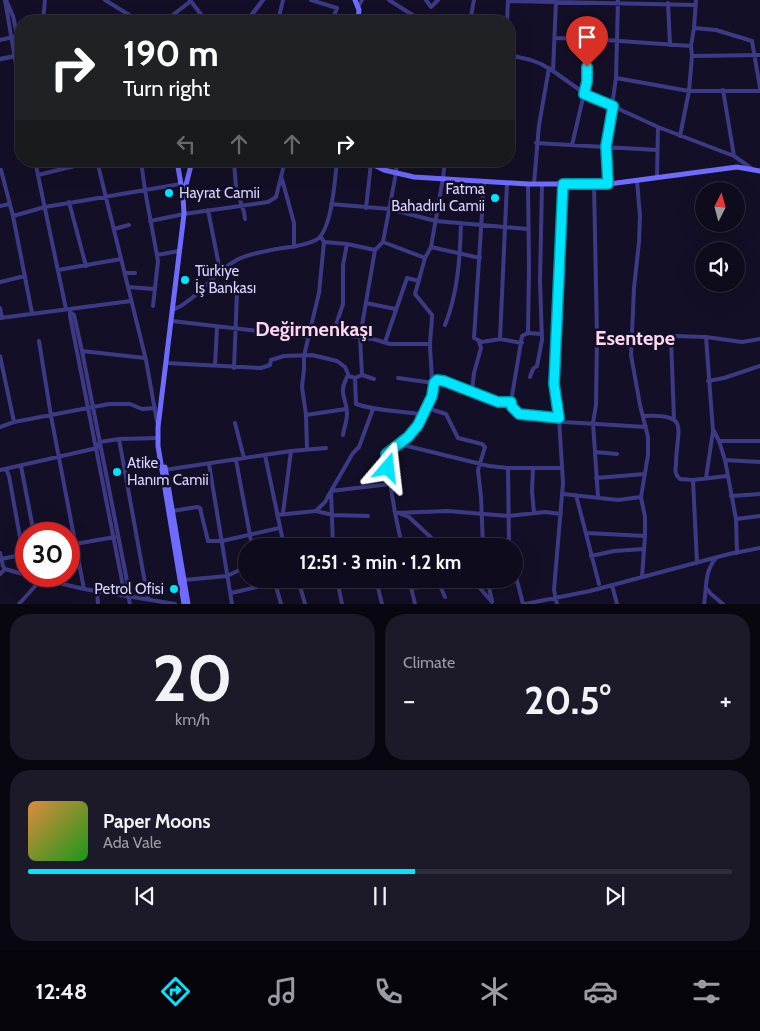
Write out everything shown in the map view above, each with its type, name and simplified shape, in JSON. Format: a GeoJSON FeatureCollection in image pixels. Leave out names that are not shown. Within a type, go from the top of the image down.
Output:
{"type":"FeatureCollection","features":[{"type":"Feature","properties":{"kind":"main road"},"geometry":{"type":"LineString","coordinates":[[355,0],[358,7],[358,15]]}},
{"type":"Feature","properties":{"kind":"main road"},"geometry":{"type":"LineString","coordinates":[[178,167],[184,214],[158,438],[188,604]]}},
{"type":"Feature","properties":{"kind":"main road"},"geometry":{"type":"LineString","coordinates":[[183,196],[190,167]]}},
{"type":"Feature","properties":{"kind":"main road"},"geometry":{"type":"LineString","coordinates":[[378,167],[396,174],[414,177],[531,184],[608,184],[725,168],[751,168],[760,171]]}},
{"type":"Feature","properties":{"kind":"main road"},"geometry":{"type":"LineString","coordinates":[[158,427],[184,604]]}},
{"type":"Feature","properties":{"kind":"street"},"geometry":{"type":"LineString","coordinates":[[6,0],[15,26]]}},
{"type":"Feature","properties":{"kind":"street"},"geometry":{"type":"LineString","coordinates":[[0,59],[15,56],[6,0]]}},
{"type":"Feature","properties":{"kind":"street"},"geometry":{"type":"LineString","coordinates":[[44,15],[45,0]]}},
{"type":"Feature","properties":{"kind":"street"},"geometry":{"type":"LineString","coordinates":[[105,0],[112,2],[130,15]]}},
{"type":"Feature","properties":{"kind":"street"},"geometry":{"type":"LineString","coordinates":[[252,15],[262,2],[256,0]]}},
{"type":"Feature","properties":{"kind":"street"},"geometry":{"type":"LineString","coordinates":[[279,15],[283,0]]}},
{"type":"Feature","properties":{"kind":"street"},"geometry":{"type":"LineString","coordinates":[[311,0],[337,8],[334,15]]}},
{"type":"Feature","properties":{"kind":"street"},"geometry":{"type":"LineString","coordinates":[[358,7],[362,0]]}},
{"type":"Feature","properties":{"kind":"street"},"geometry":{"type":"LineString","coordinates":[[389,0],[413,15]]}},
{"type":"Feature","properties":{"kind":"street"},"geometry":{"type":"LineString","coordinates":[[426,0],[431,7],[438,0]]}},
{"type":"Feature","properties":{"kind":"street"},"geometry":{"type":"LineString","coordinates":[[472,15],[474,0]]}},
{"type":"Feature","properties":{"kind":"street"},"geometry":{"type":"LineString","coordinates":[[507,15],[508,0],[696,2],[691,46],[689,91],[680,136]]}},
{"type":"Feature","properties":{"kind":"street"},"geometry":{"type":"LineString","coordinates":[[553,71],[556,0]]}},
{"type":"Feature","properties":{"kind":"street"},"geometry":{"type":"LineString","coordinates":[[172,15],[190,1],[201,15]]}},
{"type":"Feature","properties":{"kind":"street"},"geometry":{"type":"LineString","coordinates":[[608,184],[606,146],[616,78],[618,2]]}},
{"type":"Feature","properties":{"kind":"street"},"geometry":{"type":"LineString","coordinates":[[668,3],[670,45]]}},
{"type":"Feature","properties":{"kind":"street"},"geometry":{"type":"LineString","coordinates":[[616,78],[689,91],[760,89],[752,41],[716,30],[694,28]]}},
{"type":"Feature","properties":{"kind":"street"},"geometry":{"type":"LineString","coordinates":[[0,40],[15,36]]}},
{"type":"Feature","properties":{"kind":"street"},"geometry":{"type":"LineString","coordinates":[[555,38],[691,46]]}},
{"type":"Feature","properties":{"kind":"street"},"geometry":{"type":"LineString","coordinates":[[572,144],[587,81],[586,39]]}},
{"type":"Feature","properties":{"kind":"street"},"geometry":{"type":"LineString","coordinates":[[692,56],[760,55]]}},
{"type":"Feature","properties":{"kind":"street"},"geometry":{"type":"LineString","coordinates":[[515,56],[532,60],[548,68],[584,94],[658,127],[734,156],[751,168]]}},
{"type":"Feature","properties":{"kind":"street"},"geometry":{"type":"LineString","coordinates":[[528,333],[528,229],[531,184],[548,68]]}},
{"type":"Feature","properties":{"kind":"street"},"geometry":{"type":"LineString","coordinates":[[723,90],[734,156]]}},
{"type":"Feature","properties":{"kind":"street"},"geometry":{"type":"LineString","coordinates":[[657,177],[658,127]]}},
{"type":"Feature","properties":{"kind":"street"},"geometry":{"type":"LineString","coordinates":[[536,143],[657,150]]}},
{"type":"Feature","properties":{"kind":"street"},"geometry":{"type":"LineString","coordinates":[[0,164],[13,216],[32,313]]}},
{"type":"Feature","properties":{"kind":"street"},"geometry":{"type":"LineString","coordinates":[[36,167],[58,270],[100,442],[128,586],[127,590]]}},
{"type":"Feature","properties":{"kind":"street"},"geometry":{"type":"LineString","coordinates":[[38,175],[71,167]]}},
{"type":"Feature","properties":{"kind":"street"},"geometry":{"type":"LineString","coordinates":[[97,167],[122,259],[145,358],[158,427]]}},
{"type":"Feature","properties":{"kind":"street"},"geometry":{"type":"LineString","coordinates":[[142,167],[150,221],[158,254],[158,270],[153,306]]}},
{"type":"Feature","properties":{"kind":"street"},"geometry":{"type":"LineString","coordinates":[[234,167],[236,188],[245,219]]}},
{"type":"Feature","properties":{"kind":"street"},"geometry":{"type":"LineString","coordinates":[[150,221],[271,201],[276,197],[284,167]]}},
{"type":"Feature","properties":{"kind":"street"},"geometry":{"type":"LineString","coordinates":[[173,310],[182,306],[220,271],[237,259],[248,255],[294,247],[315,241],[321,237],[326,226],[336,167]]}},
{"type":"Feature","properties":{"kind":"street"},"geometry":{"type":"LineString","coordinates":[[366,208],[368,167]]}},
{"type":"Feature","properties":{"kind":"street"},"geometry":{"type":"LineString","coordinates":[[362,375],[360,337],[375,250],[382,242],[397,167]]}},
{"type":"Feature","properties":{"kind":"street"},"geometry":{"type":"LineString","coordinates":[[401,538],[386,454],[418,425],[432,396],[434,383],[430,344],[432,315],[415,294],[425,258],[431,247],[444,167]]}},
{"type":"Feature","properties":{"kind":"street"},"geometry":{"type":"LineString","coordinates":[[282,179],[294,223],[294,247]]}},
{"type":"Feature","properties":{"kind":"street"},"geometry":{"type":"LineString","coordinates":[[637,181],[640,216],[631,355],[648,437],[648,455],[641,497],[646,536],[642,577]]}},
{"type":"Feature","properties":{"kind":"street"},"geometry":{"type":"LineString","coordinates":[[472,392],[474,372],[481,348],[479,342],[473,336],[484,182]]}},
{"type":"Feature","properties":{"kind":"street"},"geometry":{"type":"LineString","coordinates":[[500,339],[507,183]]}},
{"type":"Feature","properties":{"kind":"street"},"geometry":{"type":"LineString","coordinates":[[13,216],[70,202],[105,198],[180,184]]}},
{"type":"Feature","properties":{"kind":"street"},"geometry":{"type":"LineString","coordinates":[[530,377],[533,369],[537,366],[542,340],[540,281],[542,184]]}},
{"type":"Feature","properties":{"kind":"street"},"geometry":{"type":"LineString","coordinates":[[557,604],[554,590],[563,494],[559,418],[554,384],[563,184]]}},
{"type":"Feature","properties":{"kind":"street"},"geometry":{"type":"LineString","coordinates":[[594,184],[597,336],[596,406],[593,423],[598,497]]}},
{"type":"Feature","properties":{"kind":"street"},"geometry":{"type":"LineString","coordinates":[[70,202],[86,266]]}},
{"type":"Feature","properties":{"kind":"street"},"geometry":{"type":"LineString","coordinates":[[0,206],[10,204]]}},
{"type":"Feature","properties":{"kind":"street"},"geometry":{"type":"LineString","coordinates":[[330,204],[389,209],[436,221],[528,229]]}},
{"type":"Feature","properties":{"kind":"street"},"geometry":{"type":"LineString","coordinates":[[208,210],[220,271]]}},
{"type":"Feature","properties":{"kind":"street"},"geometry":{"type":"LineString","coordinates":[[445,325],[452,303],[460,254],[461,223]]}},
{"type":"Feature","properties":{"kind":"street"},"geometry":{"type":"LineString","coordinates":[[114,229],[129,225]]}},
{"type":"Feature","properties":{"kind":"street"},"geometry":{"type":"LineString","coordinates":[[307,450],[306,415],[302,387],[304,356],[319,293],[324,242],[321,237]]}},
{"type":"Feature","properties":{"kind":"street"},"geometry":{"type":"LineString","coordinates":[[324,242],[347,244],[375,250]]}},
{"type":"Feature","properties":{"kind":"street"},"geometry":{"type":"LineString","coordinates":[[382,242],[425,258]]}},
{"type":"Feature","properties":{"kind":"street"},"geometry":{"type":"LineString","coordinates":[[333,334],[343,304],[343,265],[347,244]]}},
{"type":"Feature","properties":{"kind":"street"},"geometry":{"type":"LineString","coordinates":[[431,247],[480,258]]}},
{"type":"Feature","properties":{"kind":"street"},"geometry":{"type":"LineString","coordinates":[[158,254],[179,251]]}},
{"type":"Feature","properties":{"kind":"street"},"geometry":{"type":"LineString","coordinates":[[58,270],[122,259]]}},
{"type":"Feature","properties":{"kind":"street"},"geometry":{"type":"LineString","coordinates":[[125,273],[135,273]]}},
{"type":"Feature","properties":{"kind":"street"},"geometry":{"type":"LineString","coordinates":[[0,282],[25,276]]}},
{"type":"Feature","properties":{"kind":"street"},"geometry":{"type":"LineString","coordinates":[[384,342],[407,278],[419,280]]}},
{"type":"Feature","properties":{"kind":"street"},"geometry":{"type":"LineString","coordinates":[[128,287],[154,289]]}},
{"type":"Feature","properties":{"kind":"street"},"geometry":{"type":"LineString","coordinates":[[234,368],[237,292]]}},
{"type":"Feature","properties":{"kind":"street"},"geometry":{"type":"LineString","coordinates":[[0,308],[1,318],[131,301]]}},
{"type":"Feature","properties":{"kind":"street"},"geometry":{"type":"LineString","coordinates":[[366,303],[395,310]]}},
{"type":"Feature","properties":{"kind":"street"},"geometry":{"type":"LineString","coordinates":[[69,310],[74,315],[82,351],[97,448],[123,586],[129,595],[130,604]]}},
{"type":"Feature","properties":{"kind":"street"},"geometry":{"type":"LineString","coordinates":[[172,322],[309,337]]}},
{"type":"Feature","properties":{"kind":"street"},"geometry":{"type":"LineString","coordinates":[[215,366],[217,327]]}},
{"type":"Feature","properties":{"kind":"street"},"geometry":{"type":"LineString","coordinates":[[311,331],[360,337],[395,344],[430,344]]}},
{"type":"Feature","properties":{"kind":"street"},"geometry":{"type":"LineString","coordinates":[[542,334],[528,333],[522,336],[511,402],[512,407],[519,414],[559,418],[564,422],[646,427]]}},
{"type":"Feature","properties":{"kind":"street"},"geometry":{"type":"LineString","coordinates":[[632,338],[658,341],[670,339],[674,336],[706,337],[742,342],[760,339]]}},
{"type":"Feature","properties":{"kind":"street"},"geometry":{"type":"LineString","coordinates":[[706,337],[713,431],[706,478]]}},
{"type":"Feature","properties":{"kind":"street"},"geometry":{"type":"LineString","coordinates":[[479,342],[500,339],[522,343]]}},
{"type":"Feature","properties":{"kind":"street"},"geometry":{"type":"LineString","coordinates":[[670,339],[674,419]]}},
{"type":"Feature","properties":{"kind":"street"},"geometry":{"type":"LineString","coordinates":[[39,341],[71,522]]}},
{"type":"Feature","properties":{"kind":"street"},"geometry":{"type":"LineString","coordinates":[[82,351],[145,358]]}},
{"type":"Feature","properties":{"kind":"street"},"geometry":{"type":"LineString","coordinates":[[166,363],[261,368],[270,365],[271,360],[288,356],[312,355],[337,361],[345,367],[348,375],[355,378],[362,375],[374,379]]}},
{"type":"Feature","properties":{"kind":"street"},"geometry":{"type":"LineString","coordinates":[[0,356],[14,422]]}},
{"type":"Feature","properties":{"kind":"street"},"geometry":{"type":"LineString","coordinates":[[708,380],[724,378],[760,366]]}},
{"type":"Feature","properties":{"kind":"street"},"geometry":{"type":"LineString","coordinates":[[343,435],[347,415],[342,385],[348,375]]}},
{"type":"Feature","properties":{"kind":"street"},"geometry":{"type":"LineString","coordinates":[[355,378],[356,404],[373,409],[424,415]]}},
{"type":"Feature","properties":{"kind":"street"},"geometry":{"type":"LineString","coordinates":[[398,378],[434,383],[437,380],[444,381],[498,402],[511,402]]}},
{"type":"Feature","properties":{"kind":"street"},"geometry":{"type":"LineString","coordinates":[[0,427],[14,422],[109,404],[122,403],[142,409],[155,408]]}},
{"type":"Feature","properties":{"kind":"street"},"geometry":{"type":"LineString","coordinates":[[427,408],[446,414],[458,438],[484,445],[485,450],[478,470],[483,538]]}},
{"type":"Feature","properties":{"kind":"street"},"geometry":{"type":"LineString","coordinates":[[306,415],[346,409]]}},
{"type":"Feature","properties":{"kind":"street"},"geometry":{"type":"LineString","coordinates":[[316,511],[325,502],[353,453],[359,447],[373,409]]}},
{"type":"Feature","properties":{"kind":"street"},"geometry":{"type":"LineString","coordinates":[[643,416],[658,415],[674,419],[680,426],[676,448],[677,477],[693,480],[727,476]]}},
{"type":"Feature","properties":{"kind":"street"},"geometry":{"type":"LineString","coordinates":[[235,422],[244,458]]}},
{"type":"Feature","properties":{"kind":"street"},"geometry":{"type":"LineString","coordinates":[[713,431],[719,441],[725,460],[736,519],[737,553]]}},
{"type":"Feature","properties":{"kind":"street"},"geometry":{"type":"LineString","coordinates":[[100,442],[119,439],[158,438]]}},
{"type":"Feature","properties":{"kind":"street"},"geometry":{"type":"LineString","coordinates":[[119,439],[148,599]]}},
{"type":"Feature","properties":{"kind":"street"},"geometry":{"type":"LineString","coordinates":[[719,441],[760,441]]}},
{"type":"Feature","properties":{"kind":"street"},"geometry":{"type":"LineString","coordinates":[[0,470],[97,448],[100,442]]}},
{"type":"Feature","properties":{"kind":"street"},"geometry":{"type":"LineString","coordinates":[[399,444],[508,468],[562,468]]}},
{"type":"Feature","properties":{"kind":"street"},"geometry":{"type":"LineString","coordinates":[[164,470],[291,451],[326,448]]}},
{"type":"Feature","properties":{"kind":"street"},"geometry":{"type":"LineString","coordinates":[[283,514],[291,451]]}},
{"type":"Feature","properties":{"kind":"street"},"geometry":{"type":"LineString","coordinates":[[595,452],[617,454]]}},
{"type":"Feature","properties":{"kind":"street"},"geometry":{"type":"LineString","coordinates":[[265,455],[282,538]]}},
{"type":"Feature","properties":{"kind":"street"},"geometry":{"type":"LineString","coordinates":[[236,460],[251,538]]}},
{"type":"Feature","properties":{"kind":"street"},"geometry":{"type":"LineString","coordinates":[[725,460],[760,462]]}},
{"type":"Feature","properties":{"kind":"street"},"geometry":{"type":"LineString","coordinates":[[209,464],[232,604]]}},
{"type":"Feature","properties":{"kind":"street"},"geometry":{"type":"LineString","coordinates":[[21,466],[32,522]]}},
{"type":"Feature","properties":{"kind":"street"},"geometry":{"type":"LineString","coordinates":[[508,468],[509,538]]}},
{"type":"Feature","properties":{"kind":"street"},"geometry":{"type":"LineString","coordinates":[[533,468],[532,491],[534,513]]}},
{"type":"Feature","properties":{"kind":"street"},"geometry":{"type":"LineString","coordinates":[[6,469],[18,522]]}},
{"type":"Feature","properties":{"kind":"street"},"geometry":{"type":"LineString","coordinates":[[596,478],[645,474]]}},
{"type":"Feature","properties":{"kind":"street"},"geometry":{"type":"LineString","coordinates":[[693,480],[697,563]]}},
{"type":"Feature","properties":{"kind":"street"},"geometry":{"type":"LineString","coordinates":[[331,492],[390,484]]}},
{"type":"Feature","properties":{"kind":"street"},"geometry":{"type":"LineString","coordinates":[[331,492],[333,538]]}},
{"type":"Feature","properties":{"kind":"street"},"geometry":{"type":"LineString","coordinates":[[563,494],[618,500],[641,497]]}},
{"type":"Feature","properties":{"kind":"street"},"geometry":{"type":"LineString","coordinates":[[731,496],[760,494]]}},
{"type":"Feature","properties":{"kind":"street"},"geometry":{"type":"LineString","coordinates":[[576,495],[599,584]]}},
{"type":"Feature","properties":{"kind":"street"},"geometry":{"type":"LineString","coordinates":[[172,510],[200,508],[208,542],[279,528]]}},
{"type":"Feature","properties":{"kind":"street"},"geometry":{"type":"LineString","coordinates":[[277,515],[316,511],[333,515],[368,516]]}},
{"type":"Feature","properties":{"kind":"street"},"geometry":{"type":"LineString","coordinates":[[397,513],[448,511],[508,516],[545,512],[561,514]]}},
{"type":"Feature","properties":{"kind":"street"},"geometry":{"type":"LineString","coordinates":[[397,513],[409,517],[429,538]]}},
{"type":"Feature","properties":{"kind":"street"},"geometry":{"type":"LineString","coordinates":[[736,519],[760,516]]}},
{"type":"Feature","properties":{"kind":"street"},"geometry":{"type":"LineString","coordinates":[[586,533],[646,536]]}},
{"type":"Feature","properties":{"kind":"street"},"geometry":{"type":"LineString","coordinates":[[80,542],[114,537]]}},
{"type":"Feature","properties":{"kind":"street"},"geometry":{"type":"LineString","coordinates":[[519,588],[524,604],[537,602],[760,548]]}},
{"type":"Feature","properties":{"kind":"street"},"geometry":{"type":"LineString","coordinates":[[591,556],[614,551],[644,549]]}},
{"type":"Feature","properties":{"kind":"street"},"geometry":{"type":"LineString","coordinates":[[0,553],[3,567],[0,574]]}},
{"type":"Feature","properties":{"kind":"street"},"geometry":{"type":"LineString","coordinates":[[1,559],[15,556]]}},
{"type":"Feature","properties":{"kind":"street"},"geometry":{"type":"LineString","coordinates":[[704,603],[707,572],[709,566],[716,558]]}},
{"type":"Feature","properties":{"kind":"street"},"geometry":{"type":"LineString","coordinates":[[3,567],[15,571]]}},
{"type":"Feature","properties":{"kind":"street"},"geometry":{"type":"LineString","coordinates":[[80,569],[84,589]]}},
{"type":"Feature","properties":{"kind":"street"},"geometry":{"type":"LineString","coordinates":[[184,580],[227,576],[238,571]]}},
{"type":"Feature","properties":{"kind":"street"},"geometry":{"type":"LineString","coordinates":[[612,585],[617,604]]}},
{"type":"Feature","properties":{"kind":"street"},"geometry":{"type":"LineString","coordinates":[[19,604],[34,587]]}},
{"type":"Feature","properties":{"kind":"street"},"geometry":{"type":"LineString","coordinates":[[76,587],[175,604]]}},
{"type":"Feature","properties":{"kind":"street"},"geometry":{"type":"LineString","coordinates":[[231,593],[249,588]]}},
{"type":"Feature","properties":{"kind":"street"},"geometry":{"type":"LineString","coordinates":[[277,588],[281,604]]}},
{"type":"Feature","properties":{"kind":"street"},"geometry":{"type":"LineString","coordinates":[[301,588],[305,604]]}},
{"type":"Feature","properties":{"kind":"street"},"geometry":{"type":"LineString","coordinates":[[339,588],[342,604]]}},
{"type":"Feature","properties":{"kind":"street"},"geometry":{"type":"LineString","coordinates":[[378,588],[382,604]]}},
{"type":"Feature","properties":{"kind":"street"},"geometry":{"type":"LineString","coordinates":[[411,588],[415,604]]}},
{"type":"Feature","properties":{"kind":"street"},"geometry":{"type":"LineString","coordinates":[[442,588],[446,597]]}},
{"type":"Feature","properties":{"kind":"street"},"geometry":{"type":"LineString","coordinates":[[480,588],[492,603]]}},
{"type":"Feature","properties":{"kind":"street"},"geometry":{"type":"LineString","coordinates":[[489,588],[492,603]]}},
{"type":"Feature","properties":{"kind":"street"},"geometry":{"type":"LineString","coordinates":[[706,588],[723,604]]}},
{"type":"Feature","properties":{"kind":"street"},"geometry":{"type":"LineString","coordinates":[[97,592],[98,604]]}},
{"type":"Feature","properties":{"kind":"place","name":"Hayrat Camii"},"geometry":{"type":"Point","coordinates":[169,193]}},
{"type":"Feature","properties":{"kind":"place","name":"Fatma Bahadırlı Camii"},"geometry":{"type":"Point","coordinates":[495,198]}},
{"type":"Feature","properties":{"kind":"place","name":"Türkiye İş Bankası"},"geometry":{"type":"Point","coordinates":[185,280]}},
{"type":"Feature","properties":{"kind":"place","name":"Atike Hanım Camii"},"geometry":{"type":"Point","coordinates":[117,472]}},
{"type":"Feature","properties":{"kind":"place","name":"Petrol Ofisi"},"geometry":{"type":"Point","coordinates":[174,589]}},
{"type":"Feature","properties":{"kind":"district","name":"Değirmenkaşı"},"geometry":{"type":"Point","coordinates":[314,329]}},
{"type":"Feature","properties":{"kind":"district","name":"Esentepe"},"geometry":{"type":"Point","coordinates":[635,338]}},
{"type":"Feature","properties":{"kind":"route"},"geometry":{"type":"LineString","coordinates":[[388,468],[386,454],[408,437],[418,425],[424,415],[432,396],[434,383],[437,380],[498,402],[511,402],[512,407],[519,414],[559,418],[554,384],[563,184],[608,184],[606,146],[613,106],[584,94],[587,81],[587,67]]}}]}
